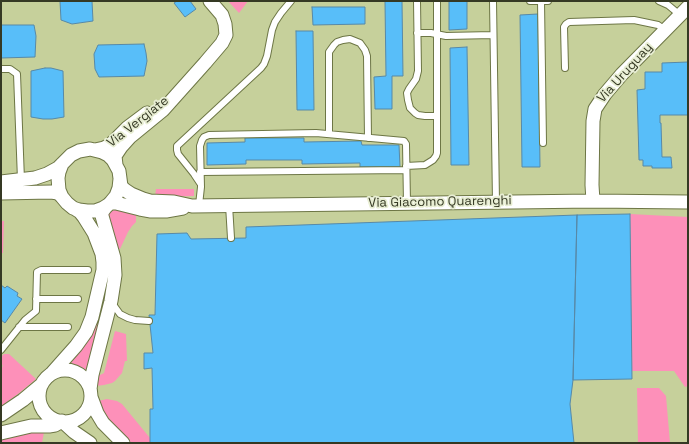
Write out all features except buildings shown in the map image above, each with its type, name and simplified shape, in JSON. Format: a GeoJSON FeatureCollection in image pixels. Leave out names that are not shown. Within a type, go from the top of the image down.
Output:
{"type":"FeatureCollection","features":[{"type":"Feature","properties":{"kind":"street","name":"Via Vergiate"},"geometry":{"type":"LineString","coordinates":[[116,165],[115,156],[120,147],[163,110],[222,43],[226,35],[224,19],[210,1]]}},
{"type":"Feature","properties":{"kind":"street","name":"Via Uruguay"},"geometry":{"type":"LineString","coordinates":[[593,201],[593,121],[595,109],[604,94],[622,74],[684,11]]}},
{"type":"Feature","properties":{"kind":"street","name":"Via Vergiate"},"geometry":{"type":"LineString","coordinates":[[95,150],[110,145],[126,128],[180,90]]}},
{"type":"Feature","properties":{"kind":"street"},"geometry":{"type":"LineString","coordinates":[[1,193],[52,172],[61,166],[71,154],[87,149],[100,151],[108,155],[116,165]]}},
{"type":"Feature","properties":{"kind":"street"},"geometry":{"type":"LineString","coordinates":[[62,197],[58,187],[58,178],[63,162]]}},
{"type":"Feature","properties":{"kind":"street","name":"Via Giacomo Quarenghi"},"geometry":{"type":"LineString","coordinates":[[116,165],[120,173],[121,186],[131,194],[143,199],[196,205],[593,201],[688,202]]}},
{"type":"Feature","properties":{"kind":"street"},"geometry":{"type":"LineString","coordinates":[[1,182],[58,193],[68,204],[80,212],[84,217],[94,233],[102,254],[103,270],[92,317],[86,332],[76,346],[46,378],[39,392],[39,400],[46,413],[52,418],[66,422],[80,416],[89,405],[92,375],[111,301],[114,282],[115,266],[102,216],[103,211],[116,196],[120,179]]}},
{"type":"Feature","properties":{"kind":"street","name":"Via Giacomo Quarenghi"},"geometry":{"type":"LineString","coordinates":[[72,207],[91,212],[116,203],[140,209],[172,211],[196,205]]}},
{"type":"Feature","properties":{"kind":"street"},"geometry":{"type":"LineString","coordinates":[[52,373],[60,370],[68,370],[82,376],[87,382],[93,406],[100,419],[123,443]]}},
{"type":"Feature","properties":{"kind":"street"},"geometry":{"type":"LineString","coordinates":[[1,415],[42,385]]}},
{"type":"Feature","properties":{"kind":"street"},"geometry":{"type":"LineString","coordinates":[[1,433],[31,426],[49,426],[62,421]]}},
{"type":"Feature","properties":{"kind":"street"},"geometry":{"type":"LineString","coordinates":[[62,421],[74,432],[90,443]]}},
{"type":"Feature","properties":{"kind":"lane"},"geometry":{"type":"LineString","coordinates":[[201,187],[197,177],[178,154],[177,146],[261,68],[267,56],[275,22],[280,13],[291,1]]}},
{"type":"Feature","properties":{"kind":"lane"},"geometry":{"type":"LineString","coordinates":[[417,1],[418,71],[417,77],[407,93],[408,100],[410,108],[415,113],[425,116],[437,116]]}},
{"type":"Feature","properties":{"kind":"lane"},"geometry":{"type":"LineString","coordinates":[[200,172],[406,168],[430,163],[437,153],[437,1]]}},
{"type":"Feature","properties":{"kind":"lane"},"geometry":{"type":"LineString","coordinates":[[493,1],[496,202]]}},
{"type":"Feature","properties":{"kind":"lane"},"geometry":{"type":"LineString","coordinates":[[530,1],[548,1]]}},
{"type":"Feature","properties":{"kind":"lane"},"geometry":{"type":"LineString","coordinates":[[541,1],[542,143]]}},
{"type":"Feature","properties":{"kind":"lane"},"geometry":{"type":"LineString","coordinates":[[659,1],[684,11]]}},
{"type":"Feature","properties":{"kind":"lane"},"geometry":{"type":"LineString","coordinates":[[565,68],[564,27],[569,22],[634,20],[658,25],[665,30]]}},
{"type":"Feature","properties":{"kind":"lane"},"geometry":{"type":"LineString","coordinates":[[417,33],[449,36],[493,35]]}},
{"type":"Feature","properties":{"kind":"lane"},"geometry":{"type":"LineString","coordinates":[[329,134],[329,52],[337,42],[350,39],[360,43],[367,56],[368,138]]}},
{"type":"Feature","properties":{"kind":"lane"},"geometry":{"type":"LineString","coordinates":[[1,69],[10,69],[17,74],[21,186]]}},
{"type":"Feature","properties":{"kind":"lane"},"geometry":{"type":"LineString","coordinates":[[196,205],[201,187],[200,146],[206,135],[316,133],[404,141],[406,144],[407,203]]}},
{"type":"Feature","properties":{"kind":"lane"},"geometry":{"type":"LineString","coordinates":[[228,205],[231,238]]}},
{"type":"Feature","properties":{"kind":"lane"},"geometry":{"type":"LineString","coordinates":[[1,350],[19,327],[36,311],[37,274],[39,270],[88,270]]}},
{"type":"Feature","properties":{"kind":"lane"},"geometry":{"type":"LineString","coordinates":[[36,299],[78,299]]}},
{"type":"Feature","properties":{"kind":"lane"},"geometry":{"type":"LineString","coordinates":[[111,301],[120,314],[135,320],[150,321]]}},
{"type":"Feature","properties":{"kind":"lane"},"geometry":{"type":"LineString","coordinates":[[19,327],[68,327]]}},
{"type":"Feature","properties":{"kind":"shaded area"},"geometry":{"type":"Polygon","coordinates":[[[228,1],[248,1],[239,13],[228,1]]]}},
{"type":"Feature","properties":{"kind":"shaded area"},"geometry":{"type":"Polygon","coordinates":[[[156,189],[194,189],[194,196],[155,197],[156,189]]]}},
{"type":"Feature","properties":{"kind":"shaded area"},"geometry":{"type":"Polygon","coordinates":[[[115,210],[136,213],[136,222],[128,232],[120,249],[116,247],[107,217],[111,211],[115,210]]]}},
{"type":"Feature","properties":{"kind":"shaded area"},"geometry":{"type":"Polygon","coordinates":[[[630,214],[688,217],[688,386],[685,387],[674,371],[632,371],[630,214]]]}},
{"type":"Feature","properties":{"kind":"shaded area"},"geometry":{"type":"Polygon","coordinates":[[[1,221],[4,221],[3,253],[1,253],[1,221]]]}},
{"type":"Feature","properties":{"kind":"shaded area"},"geometry":{"type":"Polygon","coordinates":[[[99,226],[110,259],[107,293],[87,369],[85,370],[71,363],[95,329],[99,316],[96,228],[99,226]]]}},
{"type":"Feature","properties":{"kind":"shaded area"},"geometry":{"type":"Polygon","coordinates":[[[115,331],[126,334],[127,361],[125,361],[122,373],[115,381],[96,386],[98,376],[104,373],[115,331]]]}},
{"type":"Feature","properties":{"kind":"shaded area"},"geometry":{"type":"Polygon","coordinates":[[[4,354],[9,354],[36,379],[1,406],[1,368],[3,366],[1,363],[1,357],[4,354]]]}},
{"type":"Feature","properties":{"kind":"shaded area"},"geometry":{"type":"Polygon","coordinates":[[[637,388],[659,388],[666,396],[670,443],[638,443],[637,388]]]}},
{"type":"Feature","properties":{"kind":"shaded area"},"geometry":{"type":"Polygon","coordinates":[[[107,399],[117,401],[122,404],[150,438],[150,443],[132,443],[118,431],[106,416],[98,401],[107,399]]]}},
{"type":"Feature","properties":{"kind":"shaded area"},"geometry":{"type":"Polygon","coordinates":[[[36,431],[44,432],[42,443],[1,443],[1,439],[36,431]]]}}]}
